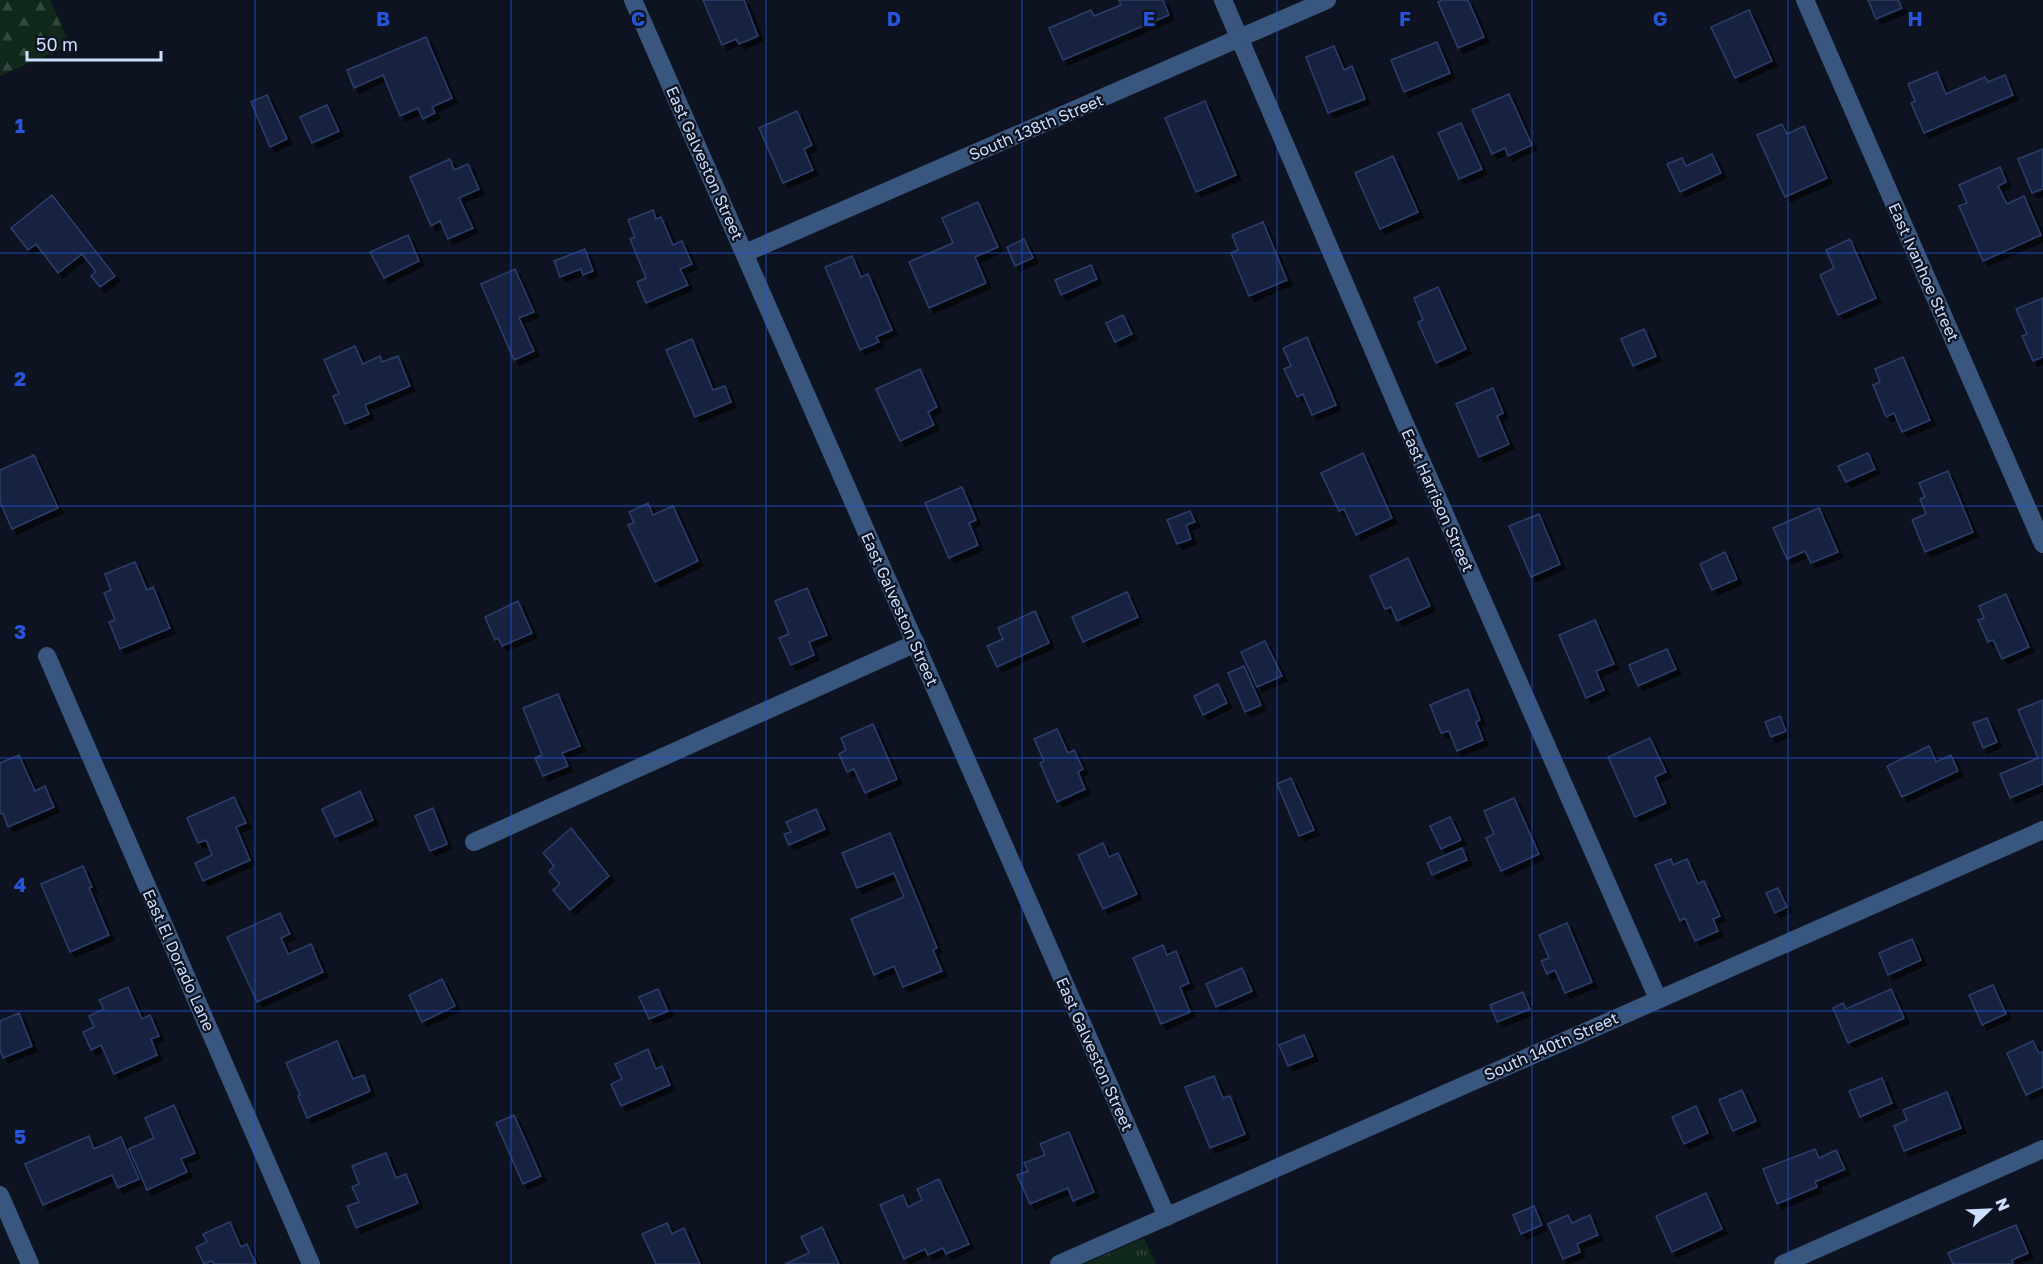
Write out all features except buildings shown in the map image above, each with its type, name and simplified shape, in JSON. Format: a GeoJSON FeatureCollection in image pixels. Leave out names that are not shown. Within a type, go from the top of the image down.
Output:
{"type":"FeatureCollection","features":[{"type":"Feature","properties":{"kind":"street","name":"East Galveston Street"},"geometry":{"type":"LineString","coordinates":[[633,0],[1167,1217]]}},
{"type":"Feature","properties":{"kind":"street","name":"East Harrison Street"},"geometry":{"type":"LineString","coordinates":[[1223,0],[1402,417],[1658,999]]}},
{"type":"Feature","properties":{"kind":"street","name":"South 138th Street"},"geometry":{"type":"LineString","coordinates":[[745,253],[1327,0]]}},
{"type":"Feature","properties":{"kind":"street","name":"East Ivanhoe Street"},"geometry":{"type":"LineString","coordinates":[[1805,0],[2043,544]]}},
{"type":"Feature","properties":{"kind":"street"},"geometry":{"type":"LineString","coordinates":[[474,842],[916,644]]}},
{"type":"Feature","properties":{"kind":"street","name":"East El Dorado Lane"},"geometry":{"type":"LineString","coordinates":[[47,656],[311,1264]]}},
{"type":"Feature","properties":{"kind":"street","name":"South 140th Street"},"geometry":{"type":"LineString","coordinates":[[1059,1264],[2043,830]]}},
{"type":"Feature","properties":{"kind":"street"},"geometry":{"type":"LineString","coordinates":[[1782,1264],[2043,1149]]}},
{"type":"Feature","properties":{"kind":"street"},"geometry":{"type":"LineString","coordinates":[[0,1195],[30,1264]]}},
{"type":"Feature","properties":{"kind":"green space"},"geometry":{"type":"Polygon","coordinates":[[[0,0],[50,0],[70,45],[0,76],[0,0]]]}},
{"type":"Feature","properties":{"kind":"green space"},"geometry":{"type":"Polygon","coordinates":[[[1144,1238],[1156,1264],[1084,1264],[1144,1238]]]}}]}
